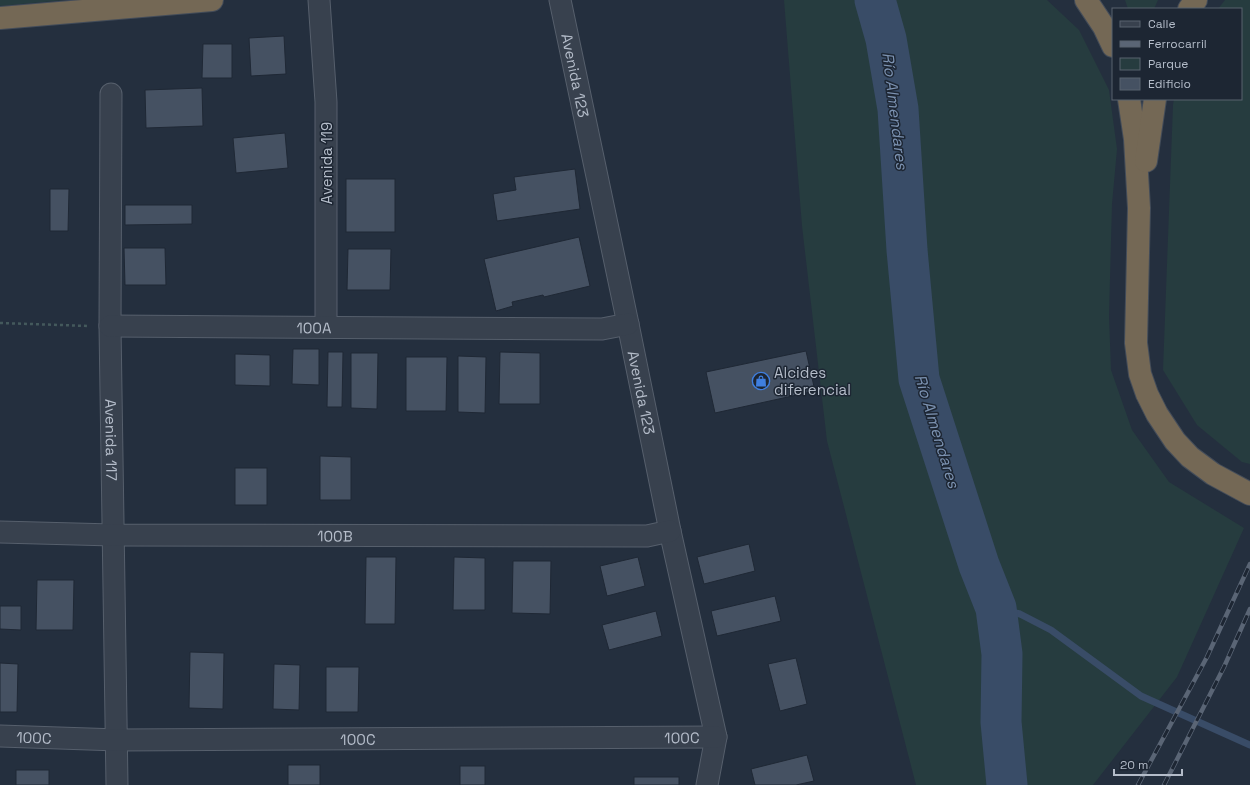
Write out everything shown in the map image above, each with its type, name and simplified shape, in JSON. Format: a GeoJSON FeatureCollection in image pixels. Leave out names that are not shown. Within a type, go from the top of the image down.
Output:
{"type":"FeatureCollection","features":[{"type":"Feature","properties":{"kind":"highway"},"geometry":{"type":"LineString","coordinates":[[0,18],[212,0]]}},
{"type":"Feature","properties":{"kind":"highway"},"geometry":{"type":"LineString","coordinates":[[1086,0],[1104,26],[1112,44]]}},
{"type":"Feature","properties":{"kind":"highway"},"geometry":{"type":"LineString","coordinates":[[1190,8],[1196,0]]}},
{"type":"Feature","properties":{"kind":"highway"},"geometry":{"type":"LineString","coordinates":[[1130,100],[1135,139],[1139,208],[1136,343],[1140,374],[1147,394],[1175,441],[1190,457],[1213,474],[1247,493]]}},
{"type":"Feature","properties":{"kind":"highway"},"geometry":{"type":"LineString","coordinates":[[1139,208],[1154,100]]}},
{"type":"Feature","properties":{"kind":"street","name":"Avenida 119"},"geometry":{"type":"LineString","coordinates":[[320,0],[326,102],[326,326]]}},
{"type":"Feature","properties":{"kind":"street","name":"Avenida 123"},"geometry":{"type":"LineString","coordinates":[[560,0],[670,531],[716,737],[707,785]]}},
{"type":"Feature","properties":{"kind":"street","name":"Avenida 117"},"geometry":{"type":"LineString","coordinates":[[111,94],[110,326],[118,740],[117,785]]}},
{"type":"Feature","properties":{"kind":"street","name":"100A"},"geometry":{"type":"LineString","coordinates":[[110,326],[326,326],[602,329],[628,324]]}},
{"type":"Feature","properties":{"kind":"street","name":"100B"},"geometry":{"type":"LineString","coordinates":[[0,532],[113,535],[647,536],[670,531]]}},
{"type":"Feature","properties":{"kind":"street","name":"100C"},"geometry":{"type":"LineString","coordinates":[[0,736],[118,740],[716,737]]}},
{"type":"Feature","properties":{"kind":"path"},"geometry":{"type":"LineString","coordinates":[[0,323],[110,326]]}},
{"type":"Feature","properties":{"kind":"green space"},"geometry":{"type":"Polygon","coordinates":[[[0,0],[65,0],[0,6],[0,0]]]}},
{"type":"Feature","properties":{"kind":"green space"},"geometry":{"type":"Polygon","coordinates":[[[784,0],[1047,0],[1079,30],[1109,90],[1117,149],[1112,204],[1109,316],[1111,370],[1132,430],[1169,482],[1244,528],[1177,677],[1093,785],[916,785],[827,441],[802,226],[784,0]]]}},
{"type":"Feature","properties":{"kind":"green space"},"geometry":{"type":"Polygon","coordinates":[[[1125,0],[1158,0],[1154,8],[1128,8],[1125,0]]]}},
{"type":"Feature","properties":{"kind":"green space"},"geometry":{"type":"Polygon","coordinates":[[[1225,0],[1250,0],[1250,464],[1242,462],[1197,425],[1163,370],[1174,100],[1242,100],[1242,8],[1219,8],[1225,0]]]}},
{"type":"Feature","properties":{"kind":"building"},"geometry":{"type":"Polygon","coordinates":[[[284,36],[286,74],[251,76],[249,38],[284,36]]]}},
{"type":"Feature","properties":{"kind":"building"},"geometry":{"type":"Polygon","coordinates":[[[203,44],[232,44],[232,78],[202,78],[203,44]]]}},
{"type":"Feature","properties":{"kind":"building"},"geometry":{"type":"Polygon","coordinates":[[[202,88],[203,126],[146,128],[145,90],[202,88]]]}},
{"type":"Feature","properties":{"kind":"building"},"geometry":{"type":"Polygon","coordinates":[[[285,133],[288,168],[236,173],[233,138],[285,133]]]}},
{"type":"Feature","properties":{"kind":"building"},"geometry":{"type":"Polygon","coordinates":[[[575,169],[580,209],[497,221],[493,194],[516,190],[514,177],[575,169]]]}},
{"type":"Feature","properties":{"kind":"building"},"geometry":{"type":"Polygon","coordinates":[[[346,179],[395,179],[395,232],[346,232],[346,179]]]}},
{"type":"Feature","properties":{"kind":"building"},"geometry":{"type":"Polygon","coordinates":[[[50,189],[69,189],[68,231],[50,231],[50,189]]]}},
{"type":"Feature","properties":{"kind":"building"},"geometry":{"type":"Polygon","coordinates":[[[125,205],[192,205],[192,224],[125,225],[125,205]]]}},
{"type":"Feature","properties":{"kind":"building"},"geometry":{"type":"Polygon","coordinates":[[[579,237],[590,286],[544,297],[543,295],[512,302],[513,306],[496,311],[484,259],[579,237]]]}},
{"type":"Feature","properties":{"kind":"building"},"geometry":{"type":"Polygon","coordinates":[[[124,248],[165,248],[166,285],[125,285],[124,248]]]}},
{"type":"Feature","properties":{"kind":"building"},"geometry":{"type":"Polygon","coordinates":[[[348,249],[391,249],[390,290],[347,290],[348,249]]]}},
{"type":"Feature","properties":{"kind":"building"},"geometry":{"type":"Polygon","coordinates":[[[293,349],[319,349],[319,385],[292,384],[293,349]]]}},
{"type":"Feature","properties":{"kind":"building"},"geometry":{"type":"Polygon","coordinates":[[[806,351],[815,391],[715,413],[706,372],[806,351]]]}},
{"type":"Feature","properties":{"kind":"building"},"geometry":{"type":"Polygon","coordinates":[[[328,352],[343,352],[342,407],[327,407],[328,352]]]}},
{"type":"Feature","properties":{"kind":"building"},"geometry":{"type":"Polygon","coordinates":[[[500,352],[540,353],[540,404],[499,404],[500,352]]]}},
{"type":"Feature","properties":{"kind":"building"},"geometry":{"type":"Polygon","coordinates":[[[351,353],[378,353],[377,409],[351,408],[351,353]]]}},
{"type":"Feature","properties":{"kind":"building"},"geometry":{"type":"Polygon","coordinates":[[[235,354],[270,355],[270,386],[235,385],[235,354]]]}},
{"type":"Feature","properties":{"kind":"building"},"geometry":{"type":"Polygon","coordinates":[[[458,356],[486,357],[485,413],[458,412],[458,356]]]}},
{"type":"Feature","properties":{"kind":"building"},"geometry":{"type":"Polygon","coordinates":[[[406,357],[447,357],[446,411],[406,411],[406,357]]]}},
{"type":"Feature","properties":{"kind":"building"},"geometry":{"type":"Polygon","coordinates":[[[320,456],[351,457],[351,500],[320,500],[320,456]]]}},
{"type":"Feature","properties":{"kind":"building"},"geometry":{"type":"Polygon","coordinates":[[[235,468],[267,468],[267,505],[235,505],[235,468]]]}},
{"type":"Feature","properties":{"kind":"building"},"geometry":{"type":"Polygon","coordinates":[[[749,544],[755,571],[704,584],[697,557],[749,544]]]}},
{"type":"Feature","properties":{"kind":"building"},"geometry":{"type":"Polygon","coordinates":[[[366,557],[396,557],[395,624],[365,624],[366,557]]]}},
{"type":"Feature","properties":{"kind":"building"},"geometry":{"type":"Polygon","coordinates":[[[454,557],[485,558],[485,610],[453,610],[454,557]]]}},
{"type":"Feature","properties":{"kind":"building"},"geometry":{"type":"Polygon","coordinates":[[[638,557],[645,586],[607,596],[600,566],[638,557]]]}},
{"type":"Feature","properties":{"kind":"building"},"geometry":{"type":"Polygon","coordinates":[[[513,561],[551,561],[550,614],[512,613],[513,561]]]}},
{"type":"Feature","properties":{"kind":"building"},"geometry":{"type":"Polygon","coordinates":[[[37,580],[74,580],[73,630],[36,630],[37,580]]]}},
{"type":"Feature","properties":{"kind":"building"},"geometry":{"type":"Polygon","coordinates":[[[775,596],[781,621],[717,636],[711,611],[775,596]]]}},
{"type":"Feature","properties":{"kind":"building"},"geometry":{"type":"Polygon","coordinates":[[[0,606],[21,606],[21,630],[0,629],[0,606]]]}},
{"type":"Feature","properties":{"kind":"building"},"geometry":{"type":"Polygon","coordinates":[[[656,611],[662,636],[609,650],[602,625],[656,611]]]}},
{"type":"Feature","properties":{"kind":"building"},"geometry":{"type":"Polygon","coordinates":[[[190,652],[224,653],[223,709],[189,708],[190,652]]]}},
{"type":"Feature","properties":{"kind":"building"},"geometry":{"type":"Polygon","coordinates":[[[796,658],[807,704],[780,711],[768,664],[796,658]]]}},
{"type":"Feature","properties":{"kind":"building"},"geometry":{"type":"Polygon","coordinates":[[[0,663],[18,664],[17,712],[0,712],[0,663]]]}},
{"type":"Feature","properties":{"kind":"building"},"geometry":{"type":"Polygon","coordinates":[[[274,664],[300,665],[299,710],[273,709],[274,664]]]}},
{"type":"Feature","properties":{"kind":"building"},"geometry":{"type":"Polygon","coordinates":[[[326,667],[359,667],[358,712],[326,712],[326,667]]]}},
{"type":"Feature","properties":{"kind":"building"},"geometry":{"type":"Polygon","coordinates":[[[807,755],[814,781],[796,785],[755,785],[751,769],[807,755]]]}},
{"type":"Feature","properties":{"kind":"building"},"geometry":{"type":"Polygon","coordinates":[[[288,765],[320,765],[320,785],[288,785],[288,765]]]}},
{"type":"Feature","properties":{"kind":"building"},"geometry":{"type":"Polygon","coordinates":[[[460,766],[485,766],[485,785],[460,785],[460,766]]]}},
{"type":"Feature","properties":{"kind":"building"},"geometry":{"type":"Polygon","coordinates":[[[16,770],[49,770],[49,785],[16,785],[16,770]]]}},
{"type":"Feature","properties":{"kind":"building"},"geometry":{"type":"Polygon","coordinates":[[[634,777],[679,777],[679,785],[634,785],[634,777]]]}},
{"type":"Feature","properties":{"kind":"waterway","name":"Río Almendares"},"geometry":{"type":"LineString","coordinates":[[875,0],[886,39],[898,109],[907,250],[919,379],[979,565],[996,608],[1002,654],[1001,722],[1007,785]]}},
{"type":"Feature","properties":{"kind":"waterway"},"geometry":{"type":"LineString","coordinates":[[996,608],[1020,614],[1051,630],[1141,696],[1250,745]]}},
{"type":"Feature","properties":{"kind":"railway"},"geometry":{"type":"LineString","coordinates":[[1138,785],[1207,657],[1250,564]]}},
{"type":"Feature","properties":{"kind":"railway"},"geometry":{"type":"LineString","coordinates":[[1164,785],[1224,667],[1250,609]]}},
{"type":"Feature","properties":{"kind":"place","name":"Alcides diferencial"},"geometry":{"type":"Point","coordinates":[761,381]}}]}
